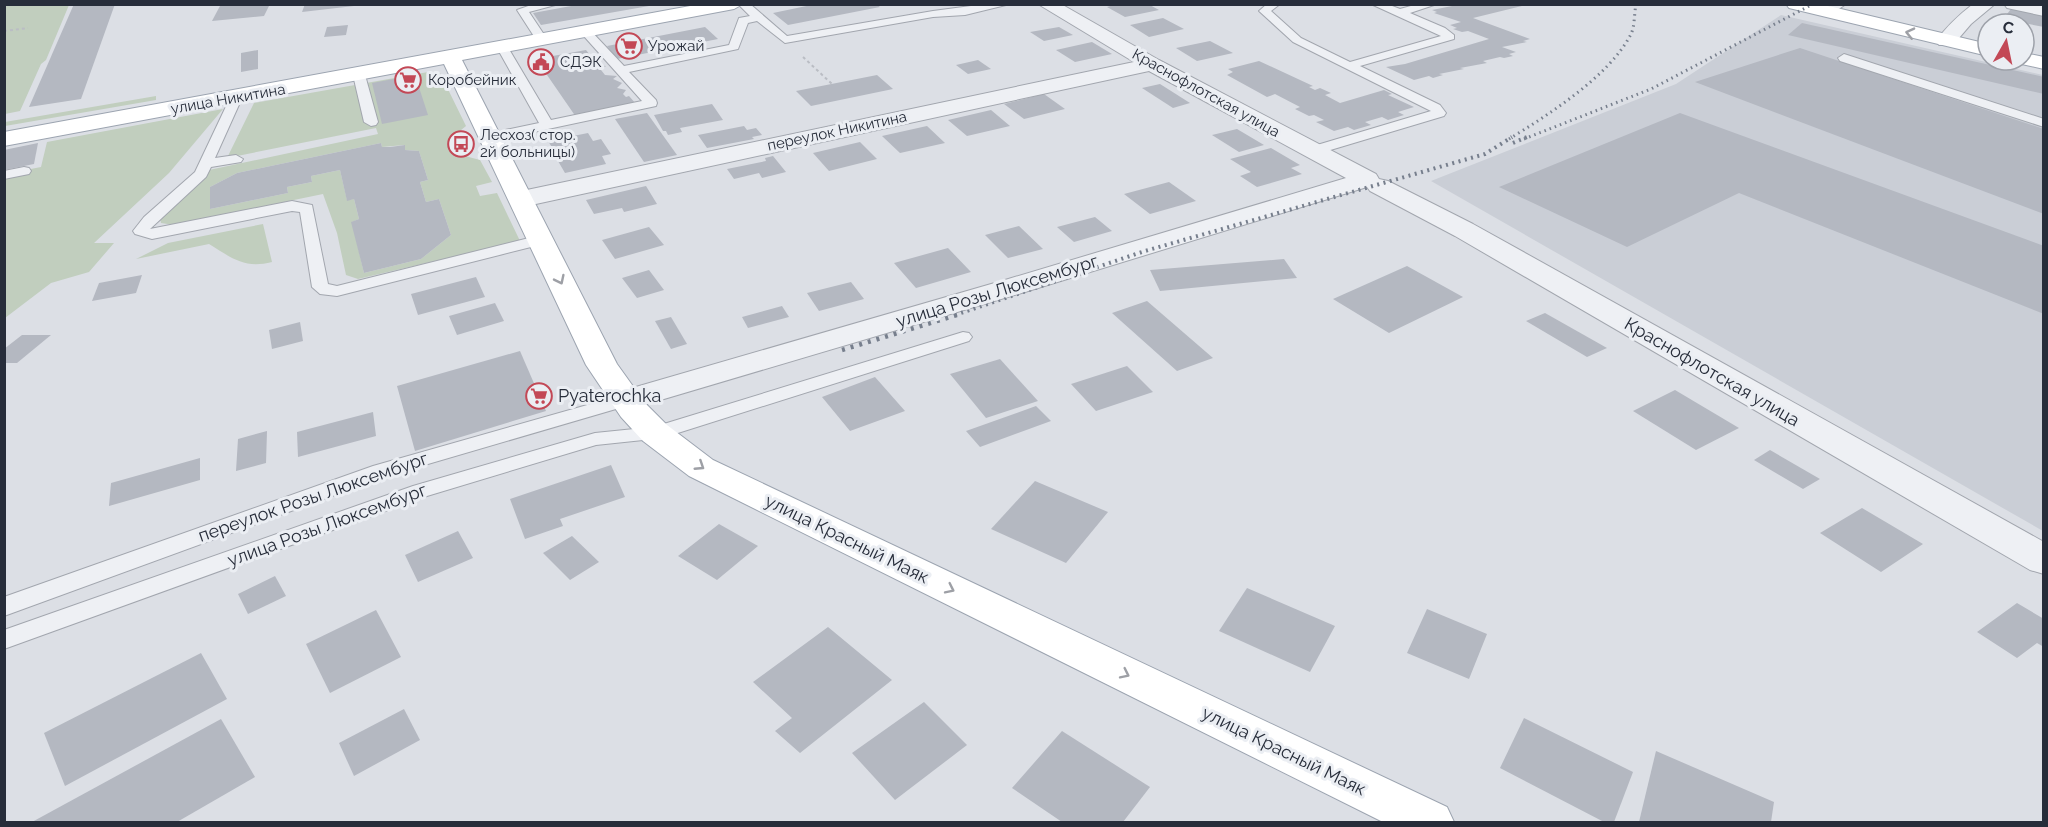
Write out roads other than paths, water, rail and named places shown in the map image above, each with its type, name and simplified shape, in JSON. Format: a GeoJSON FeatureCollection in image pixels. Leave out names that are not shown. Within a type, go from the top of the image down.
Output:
{"type":"FeatureCollection","features":[{"type":"Feature","properties":{"kind":"main road","name":"улица Никитина"},"geometry":{"type":"LineString","coordinates":[[4,139],[236,98],[734,4]]}},
{"type":"Feature","properties":{"kind":"main road"},"geometry":{"type":"LineString","coordinates":[[1795,4],[1833,9],[1976,48]]}},
{"type":"Feature","properties":{"kind":"main road","name":"улица Никитина"},"geometry":{"type":"LineString","coordinates":[[4,128],[399,59],[452,58]]}},
{"type":"Feature","properties":{"kind":"main road","name":"улица Красный Маяк"},"geometry":{"type":"LineString","coordinates":[[452,58],[602,365],[626,400],[656,433],[701,468],[1430,822]]}},
{"type":"Feature","properties":{"kind":"street","name":"Краснофлотская улица"},"geometry":{"type":"LineString","coordinates":[[1047,4],[1312,151],[1464,230],[2043,560]]}},
{"type":"Feature","properties":{"kind":"street"},"geometry":{"type":"LineString","coordinates":[[1946,41],[1965,20],[1986,4]]}},
{"type":"Feature","properties":{"kind":"street"},"geometry":{"type":"LineString","coordinates":[[2013,4],[2043,11]]}},
{"type":"Feature","properties":{"kind":"street","name":"переулок Никитина"},"geometry":{"type":"LineString","coordinates":[[522,199],[1152,64]]}},
{"type":"Feature","properties":{"kind":"street","name":"улица Розы Люксембург"},"geometry":{"type":"LineString","coordinates":[[626,400],[1373,182]]}},
{"type":"Feature","properties":{"kind":"lane"},"geometry":{"type":"LineString","coordinates":[[541,39],[522,10],[554,4]]}},
{"type":"Feature","properties":{"kind":"lane"},"geometry":{"type":"LineString","coordinates":[[743,4],[785,40],[1005,4]]}},
{"type":"Feature","properties":{"kind":"lane"},"geometry":{"type":"LineString","coordinates":[[1275,4],[1264,11],[1296,40],[1352,65],[1435,108],[1439,113],[1312,151]]}},
{"type":"Feature","properties":{"kind":"lane"},"geometry":{"type":"LineString","coordinates":[[1352,65],[1450,37],[1441,30],[1376,4]]}},
{"type":"Feature","properties":{"kind":"lane"},"geometry":{"type":"LineString","coordinates":[[1399,13],[1432,4]]}},
{"type":"Feature","properties":{"kind":"lane"},"geometry":{"type":"LineString","coordinates":[[622,70],[734,47],[743,20],[758,18]]}},
{"type":"Feature","properties":{"kind":"lane"},"geometry":{"type":"LineString","coordinates":[[491,137],[651,103],[586,32]]}},
{"type":"Feature","properties":{"kind":"lane"},"geometry":{"type":"LineString","coordinates":[[502,46],[547,125]]}},
{"type":"Feature","properties":{"kind":"lane"},"geometry":{"type":"LineString","coordinates":[[1844,58],[2043,123]]}},
{"type":"Feature","properties":{"kind":"lane"},"geometry":{"type":"LineString","coordinates":[[359,75],[371,122]]}},
{"type":"Feature","properties":{"kind":"lane"},"geometry":{"type":"LineString","coordinates":[[236,98],[201,174],[149,220],[141,231],[152,234],[292,206],[308,208],[320,287],[337,291],[541,240]]}},
{"type":"Feature","properties":{"kind":"lane"},"geometry":{"type":"LineString","coordinates":[[205,164],[236,159]]}},
{"type":"Feature","properties":{"kind":"lane"},"geometry":{"type":"LineString","coordinates":[[4,175],[24,171]]}},
{"type":"Feature","properties":{"kind":"lane","name":"улица Розы Люксембург"},"geometry":{"type":"LineString","coordinates":[[4,640],[420,491],[595,439],[656,433],[963,337]]}},
{"type":"Feature","properties":{"kind":"lane","name":"переулок Розы Люксембург"},"geometry":{"type":"LineString","coordinates":[[4,607],[380,471],[626,400]]}},
{"type":"Feature","properties":{"kind":"railway"},"geometry":{"type":"LineString","coordinates":[[1509,139],[1576,94],[1607,66],[1632,33],[1636,4]]}},
{"type":"Feature","properties":{"kind":"railway"},"geometry":{"type":"LineString","coordinates":[[1524,139],[1651,89],[1813,4]]}},
{"type":"Feature","properties":{"kind":"railway"},"geometry":{"type":"LineString","coordinates":[[955,315],[1145,251],[1485,154],[1512,137]]}},
{"type":"Feature","properties":{"kind":"railway"},"geometry":{"type":"LineString","coordinates":[[1513,143],[1527,137]]}},
{"type":"Feature","properties":{"kind":"railway"},"geometry":{"type":"LineString","coordinates":[[842,350],[960,314]]}},
{"type":"Feature","properties":{"kind":"place","name":"Урожай"},"geometry":{"type":"Point","coordinates":[629,46]}},
{"type":"Feature","properties":{"kind":"place","name":"СДЭК"},"geometry":{"type":"Point","coordinates":[541,62]}},
{"type":"Feature","properties":{"kind":"place","name":"Коробейник"},"geometry":{"type":"Point","coordinates":[408,80]}},
{"type":"Feature","properties":{"kind":"place","name":"Лесхоз( стор. 2й больницы)"},"geometry":{"type":"Point","coordinates":[461,144]}},
{"type":"Feature","properties":{"kind":"place","name":"Pyaterochka"},"geometry":{"type":"Point","coordinates":[539,396]}}]}
